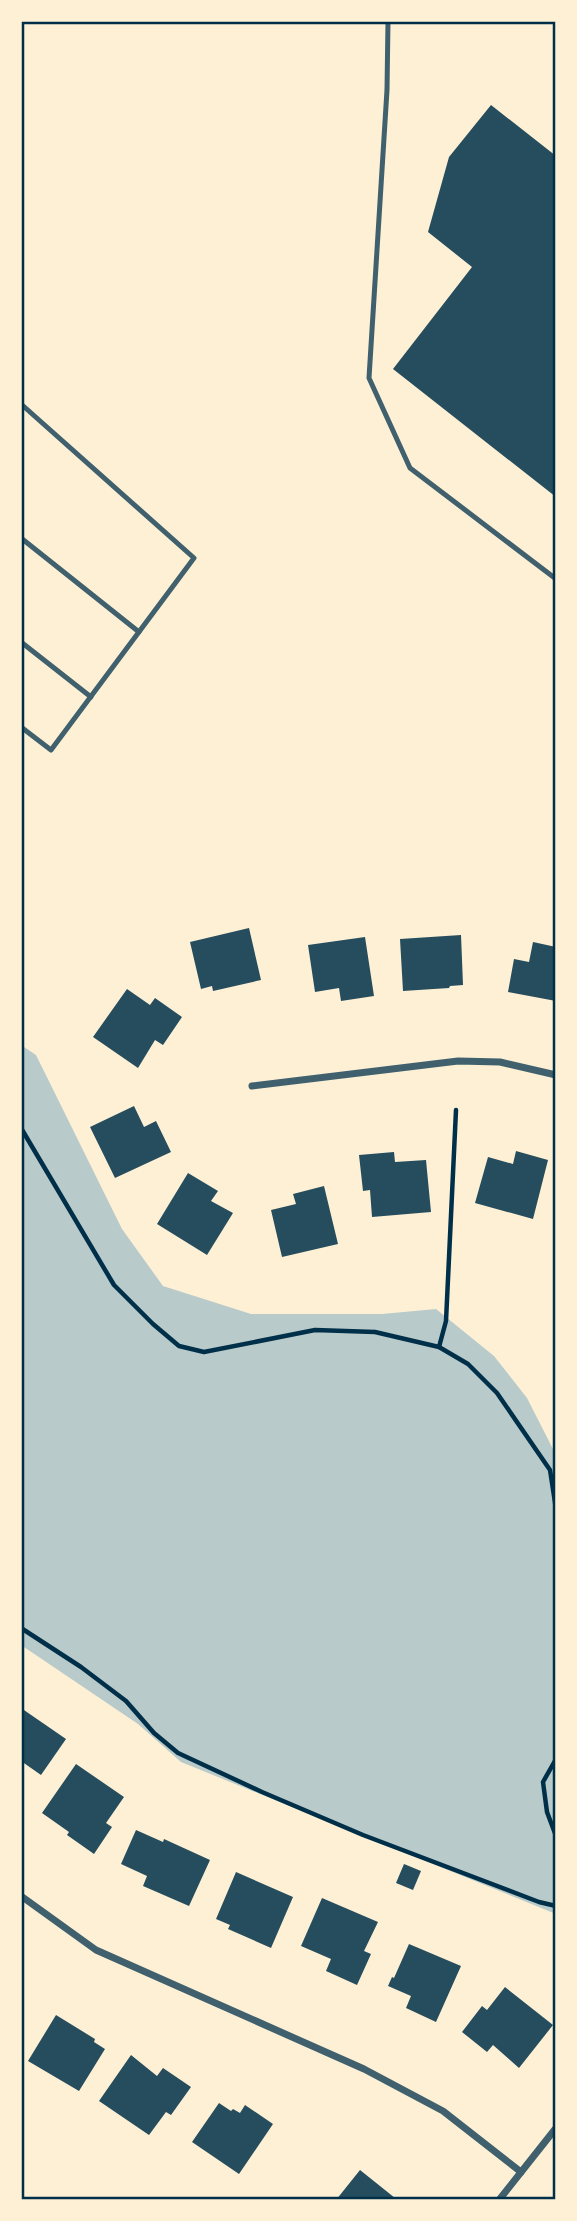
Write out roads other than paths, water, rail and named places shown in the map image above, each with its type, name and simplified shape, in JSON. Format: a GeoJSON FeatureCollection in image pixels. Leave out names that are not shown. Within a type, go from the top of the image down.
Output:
{"type":"FeatureCollection","features":[{"type":"Feature","properties":{"kind":"street"},"geometry":{"type":"LineString","coordinates":[[251,1086],[457,1061],[500,1062],[556,1075]]}},
{"type":"Feature","properties":{"kind":"street"},"geometry":{"type":"LineString","coordinates":[[21,1896],[96,1950],[363,2069],[443,2111],[521,2172]]}},
{"type":"Feature","properties":{"kind":"street"},"geometry":{"type":"LineString","coordinates":[[499,2200],[556,2128]]}},
{"type":"Feature","properties":{"kind":"lane"},"geometry":{"type":"LineString","coordinates":[[388,21],[386,103],[369,378],[410,468],[556,579]]}},
{"type":"Feature","properties":{"kind":"lane"},"geometry":{"type":"LineString","coordinates":[[21,404],[194,558],[51,750],[21,727]]}},
{"type":"Feature","properties":{"kind":"lane"},"geometry":{"type":"LineString","coordinates":[[21,538],[139,632]]}},
{"type":"Feature","properties":{"kind":"lane"},"geometry":{"type":"LineString","coordinates":[[21,642],[91,696]]}}]}
